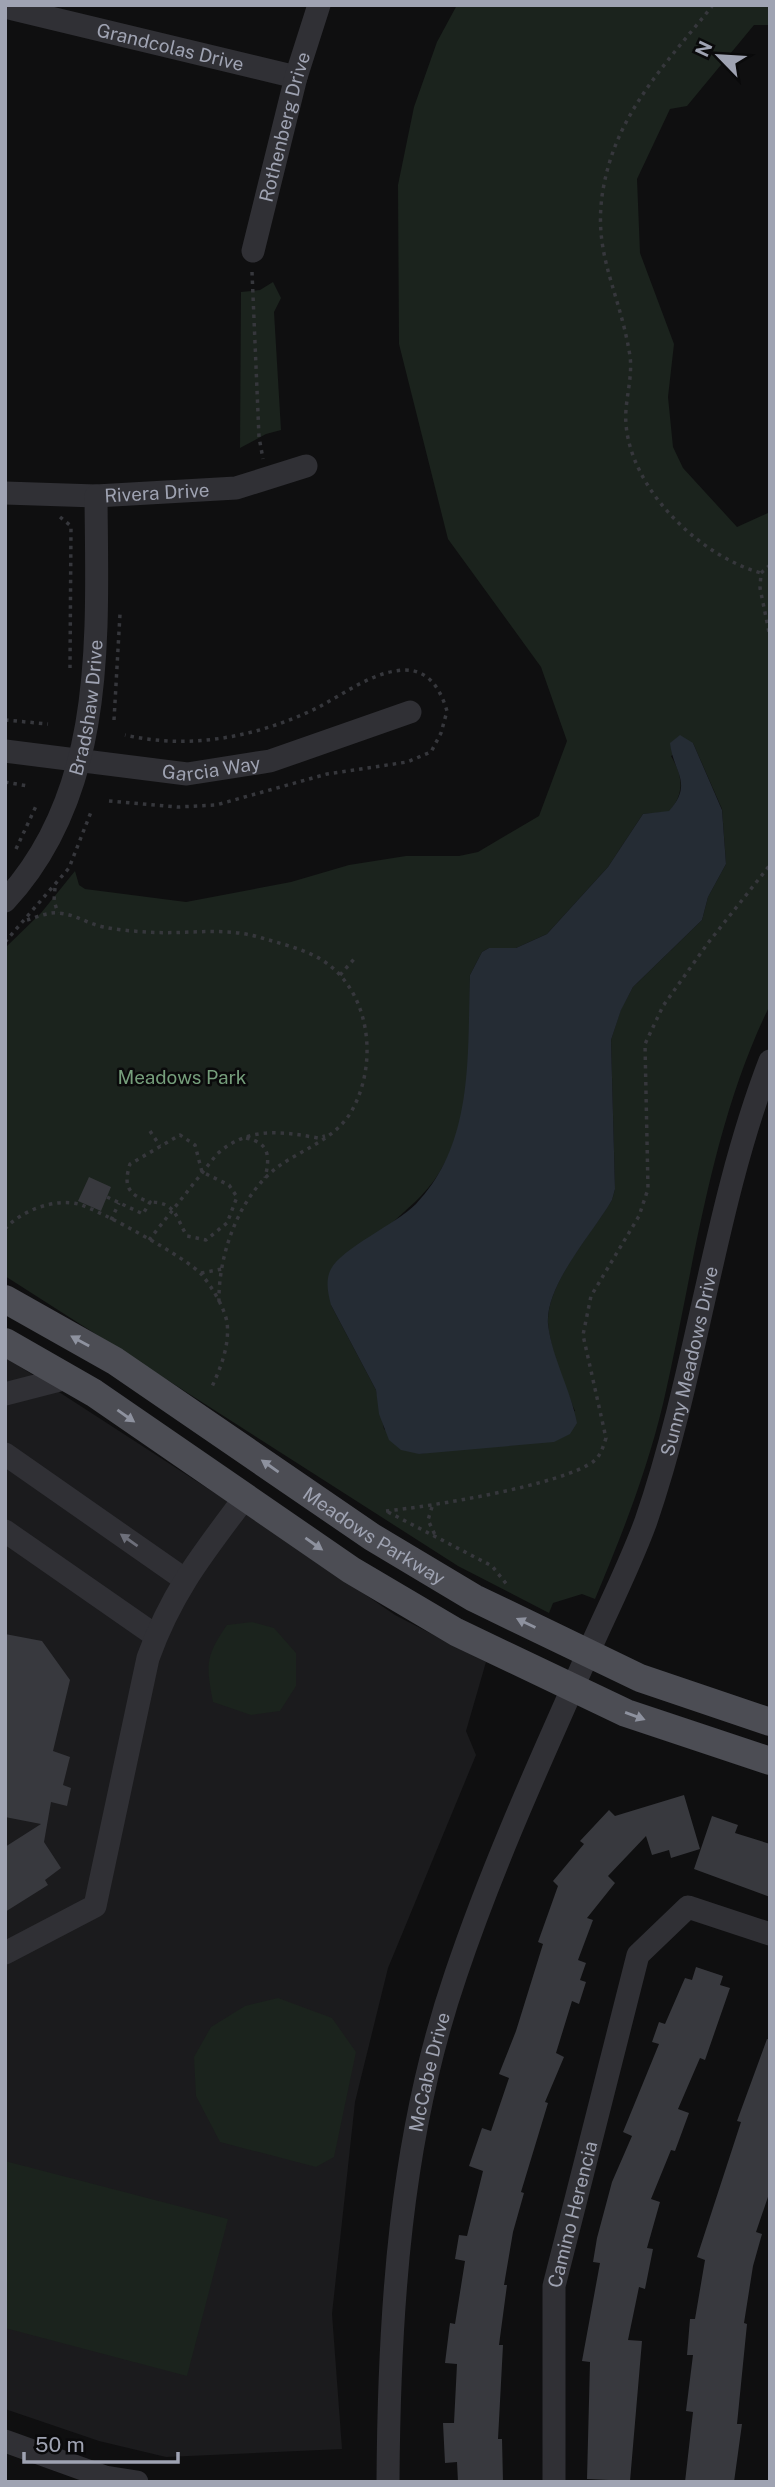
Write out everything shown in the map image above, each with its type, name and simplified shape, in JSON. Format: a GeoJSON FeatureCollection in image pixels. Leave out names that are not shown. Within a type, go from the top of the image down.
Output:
{"type":"FeatureCollection","features":[{"type":"Feature","properties":{"kind":"main road","name":"Meadows Parkway"},"geometry":{"type":"LineString","coordinates":[[5,1299],[115,1361],[372,1537],[474,1598],[640,1678],[770,1722]]}},
{"type":"Feature","properties":{"kind":"main road","name":"Meadows Parkway"},"geometry":{"type":"LineString","coordinates":[[5,1342],[67,1378],[246,1496],[351,1570],[444,1625],[626,1713],[770,1761]]}},
{"type":"Feature","properties":{"kind":"street","name":"Rothenberg Drive"},"geometry":{"type":"LineString","coordinates":[[253,251],[296,77],[319,5]]}},
{"type":"Feature","properties":{"kind":"street","name":"Grandcolas Drive"},"geometry":{"type":"LineString","coordinates":[[5,7],[296,77]]}},
{"type":"Feature","properties":{"kind":"street","name":"Rivera Drive"},"geometry":{"type":"LineString","coordinates":[[5,493],[96,496],[236,488],[306,466]]}},
{"type":"Feature","properties":{"kind":"street","name":"Bradshaw Drive"},"geometry":{"type":"LineString","coordinates":[[5,901],[19,886],[47,843],[79,760],[88,725],[97,664],[96,496]]}},
{"type":"Feature","properties":{"kind":"street","name":"Garcia Way"},"geometry":{"type":"LineString","coordinates":[[5,751],[187,774],[270,761],[410,712]]}},
{"type":"Feature","properties":{"kind":"street","name":"Sunny Meadows Drive"},"geometry":{"type":"LineString","coordinates":[[573,1687],[644,1527],[673,1439],[738,1152],[770,1061]]}},
{"type":"Feature","properties":{"kind":"street"},"geometry":{"type":"LineString","coordinates":[[5,1394],[67,1378]]}},
{"type":"Feature","properties":{"kind":"street"},"geometry":{"type":"LineString","coordinates":[[5,1454],[184,1579]]}},
{"type":"Feature","properties":{"kind":"street"},"geometry":{"type":"LineString","coordinates":[[5,1953],[95,1906],[148,1658],[156,1636],[184,1579],[246,1496]]}},
{"type":"Feature","properties":{"kind":"street"},"geometry":{"type":"LineString","coordinates":[[5,1531],[156,1636]]}},
{"type":"Feature","properties":{"kind":"street","name":"McCabe Drive"},"geometry":{"type":"LineString","coordinates":[[388,2482],[396,2265],[413,2147],[432,2059],[455,1977],[488,1888],[573,1687]]}},
{"type":"Feature","properties":{"kind":"street","name":"Camino Herencia"},"geometry":{"type":"LineString","coordinates":[[554,2482],[554,2286],[638,1955],[688,1908],[770,1934]]}},
{"type":"Feature","properties":{"kind":"street"},"geometry":{"type":"LineString","coordinates":[[5,2441],[105,2477],[136,2482]]}},
{"type":"Feature","properties":{"kind":"path"},"geometry":{"type":"LineString","coordinates":[[713,5],[657,73],[626,123],[603,186],[601,247],[630,357],[626,422],[629,443],[648,490],[668,513],[721,556],[761,573]]}},
{"type":"Feature","properties":{"kind":"path"},"geometry":{"type":"LineString","coordinates":[[253,251],[251,292],[254,297],[259,437],[267,478]]}},
{"type":"Feature","properties":{"kind":"path"},"geometry":{"type":"LineString","coordinates":[[50,516],[60,517],[71,526],[69,672]]}},
{"type":"Feature","properties":{"kind":"path"},"geometry":{"type":"LineString","coordinates":[[770,565],[761,573],[760,588],[770,637]]}},
{"type":"Feature","properties":{"kind":"path"},"geometry":{"type":"LineString","coordinates":[[5,720],[48,724]]}},
{"type":"Feature","properties":{"kind":"path"},"geometry":{"type":"LineString","coordinates":[[5,782],[28,786]]}},
{"type":"Feature","properties":{"kind":"path"},"geometry":{"type":"LineString","coordinates":[[10,857],[37,804]]}},
{"type":"Feature","properties":{"kind":"path"},"geometry":{"type":"LineString","coordinates":[[5,942],[69,869],[91,812]]}},
{"type":"Feature","properties":{"kind":"path"},"geometry":{"type":"LineString","coordinates":[[510,1587],[492,1566],[386,1511],[433,1506],[568,1474],[593,1462],[601,1452],[606,1438],[583,1335],[584,1325],[591,1296],[639,1216],[648,1189],[645,1044],[663,1006],[708,943],[770,865]]}},
{"type":"Feature","properties":{"kind":"path"},"geometry":{"type":"LineString","coordinates":[[55,888],[54,901],[58,913]]}},
{"type":"Feature","properties":{"kind":"path"},"geometry":{"type":"LineString","coordinates":[[27,920],[58,913],[102,927],[232,931],[258,937],[322,960],[340,975],[359,1003],[367,1048],[359,1093],[350,1114],[329,1135],[265,1178]]}},
{"type":"Feature","properties":{"kind":"path"},"geometry":{"type":"LineString","coordinates":[[340,975],[355,958]]}},
{"type":"Feature","properties":{"kind":"path"},"geometry":{"type":"LineString","coordinates":[[150,1131],[160,1146]]}},
{"type":"Feature","properties":{"kind":"path"},"geometry":{"type":"LineString","coordinates":[[149,1240],[202,1172],[230,1142],[261,1132],[318,1138],[329,1135]]}},
{"type":"Feature","properties":{"kind":"path"},"geometry":{"type":"LineString","coordinates":[[180,1135],[193,1142],[202,1172],[233,1189],[237,1197],[227,1223],[206,1240],[195,1240],[187,1236],[174,1209],[134,1197],[127,1189],[125,1179],[130,1164],[160,1146],[180,1135]]}},
{"type":"Feature","properties":{"kind":"path"},"geometry":{"type":"LineString","coordinates":[[219,1303],[219,1282],[240,1214],[265,1178],[270,1158],[266,1148],[258,1140],[244,1137]]}},
{"type":"Feature","properties":{"kind":"path"},"geometry":{"type":"LineString","coordinates":[[107,1197],[143,1214],[150,1202]]}},
{"type":"Feature","properties":{"kind":"path"},"geometry":{"type":"LineString","coordinates":[[5,1229],[26,1214],[63,1202],[78,1204],[149,1240],[201,1273],[219,1303],[227,1323],[222,1365],[211,1389]]}},
{"type":"Feature","properties":{"kind":"path"},"geometry":{"type":"LineString","coordinates":[[110,1220],[119,1203]]}},
{"type":"Feature","properties":{"kind":"path"},"geometry":{"type":"LineString","coordinates":[[201,1273],[223,1268]]}},
{"type":"Feature","properties":{"kind":"path"},"geometry":{"type":"LineString","coordinates":[[433,1506],[428,1520],[436,1536]]}},
{"type":"Feature","properties":{"kind":"shaded area"},"geometry":{"type":"Polygon","coordinates":[[[680,735],[693,743],[722,810],[726,864],[708,897],[702,920],[633,987],[621,1010],[611,1040],[615,1189],[612,1200],[562,1276],[549,1309],[550,1337],[577,1423],[570,1434],[554,1442],[419,1454],[401,1450],[389,1440],[379,1414],[376,1390],[331,1305],[329,1273],[337,1261],[357,1244],[416,1204],[435,1180],[449,1153],[464,1096],[470,975],[482,952],[489,948],[516,948],[547,934],[608,867],[643,814],[669,811],[680,793],[681,785],[670,743],[680,735]]]}},
{"type":"Feature","properties":{"kind":"shaded area"},"geometry":{"type":"Polygon","coordinates":[[[5,1357],[258,1521],[395,1615],[486,1662],[466,1731],[476,1755],[388,1968],[355,2102],[332,2314],[342,2449],[166,2457],[99,2441],[5,2409],[5,1357]]]}},
{"type":"Feature","properties":{"kind":"green space","name":"Meadows Park"},"geometry":{"type":"Polygon","coordinates":[[[457,5],[770,5],[770,25],[754,25],[687,106],[670,109],[637,179],[640,253],[674,344],[668,397],[673,447],[683,468],[737,527],[770,512],[770,1005],[749,1052],[718,1151],[663,1404],[633,1503],[595,1599],[582,1594],[553,1603],[549,1613],[458,1566],[5,1276],[5,948],[41,913],[75,871],[79,885],[85,889],[186,902],[291,882],[349,865],[406,856],[459,856],[478,852],[539,816],[567,741],[541,667],[448,539],[399,344],[398,185],[414,107],[437,42],[457,5]],[[693,743],[671,756],[680,777],[680,791],[669,812],[643,814],[608,867],[547,934],[516,948],[489,948],[482,952],[470,975],[468,1077],[459,1127],[451,1151],[434,1181],[372,1245],[331,1305],[376,1390],[384,1429],[419,1454],[444,1450],[575,1411],[552,1344],[548,1323],[549,1308],[562,1276],[612,1200],[615,1189],[611,1040],[621,1009],[633,987],[702,920],[708,897],[726,864],[722,809],[693,743]]]}},
{"type":"Feature","properties":{"kind":"green space"},"geometry":{"type":"Polygon","coordinates":[[[273,282],[281,298],[274,312],[281,430],[266,434],[240,448],[241,292],[260,290],[273,282]]]}},
{"type":"Feature","properties":{"kind":"green space"},"geometry":{"type":"Polygon","coordinates":[[[252,1622],[274,1628],[296,1653],[296,1686],[280,1711],[251,1715],[213,1702],[209,1662],[215,1645],[227,1625],[252,1622]]]}},
{"type":"Feature","properties":{"kind":"green space"},"geometry":{"type":"Polygon","coordinates":[[[278,1998],[332,2018],[356,2052],[334,2157],[316,2167],[220,2142],[196,2096],[194,2057],[211,2027],[245,2006],[278,1998]]]}},
{"type":"Feature","properties":{"kind":"green space"},"geometry":{"type":"Polygon","coordinates":[[[5,2161],[228,2219],[187,2376],[5,2328],[5,2161]]]}},
{"type":"Feature","properties":{"kind":"building"},"geometry":{"type":"Polygon","coordinates":[[[89,1177],[111,1187],[101,1211],[78,1201],[89,1177]]]}},
{"type":"Feature","properties":{"kind":"building"},"geometry":{"type":"Polygon","coordinates":[[[5,1634],[42,1641],[70,1680],[53,1751],[70,1757],[63,1785],[71,1788],[67,1806],[51,1802],[44,1842],[61,1868],[45,1880],[48,1885],[5,1912],[5,1847],[41,1824],[5,1817],[5,1634]]]}},
{"type":"Feature","properties":{"kind":"building"},"geometry":{"type":"Polygon","coordinates":[[[684,1795],[700,1849],[671,1858],[669,1850],[652,1855],[646,1836],[608,1876],[615,1883],[587,1918],[593,1920],[578,1960],[586,1963],[580,1980],[586,1982],[579,2004],[572,2001],[556,2053],[564,2057],[545,2102],[548,2103],[521,2192],[524,2193],[513,2232],[504,2285],[507,2285],[499,2345],[503,2345],[498,2439],[502,2439],[503,2482],[458,2482],[457,2462],[445,2463],[443,2423],[454,2423],[457,2364],[445,2363],[450,2323],[455,2324],[465,2261],[455,2259],[459,2235],[467,2236],[483,2171],[469,2166],[482,2128],[491,2131],[509,2078],[499,2074],[516,2031],[543,1944],[538,1942],[558,1886],[553,1881],[584,1844],[580,1841],[609,1810],[615,1816],[684,1795]]]}},
{"type":"Feature","properties":{"kind":"building"},"geometry":{"type":"Polygon","coordinates":[[[712,1816],[738,1825],[735,1833],[770,1844],[770,1897],[694,1869],[712,1816]]]}},
{"type":"Feature","properties":{"kind":"building"},"geometry":{"type":"Polygon","coordinates":[[[696,1967],[723,1976],[720,1985],[730,1988],[705,2060],[700,2058],[678,2109],[689,2113],[675,2151],[671,2150],[651,2199],[660,2202],[647,2248],[653,2249],[645,2289],[639,2287],[628,2340],[642,2341],[630,2481],[587,2479],[590,2362],[582,2361],[600,2263],[593,2262],[597,2238],[612,2182],[632,2136],[623,2132],[659,2044],[652,2042],[659,2022],[665,2024],[685,1978],[692,1980],[696,1967]]]}},
{"type":"Feature","properties":{"kind":"building"},"geometry":{"type":"Polygon","coordinates":[[[767,2039],[770,2040],[770,2191],[756,2232],[762,2234],[753,2266],[744,2323],[747,2324],[737,2424],[742,2424],[734,2482],[685,2482],[693,2412],[686,2411],[693,2355],[687,2355],[690,2319],[695,2319],[705,2260],[697,2257],[741,2122],[737,2121],[767,2039]]]}}]}
